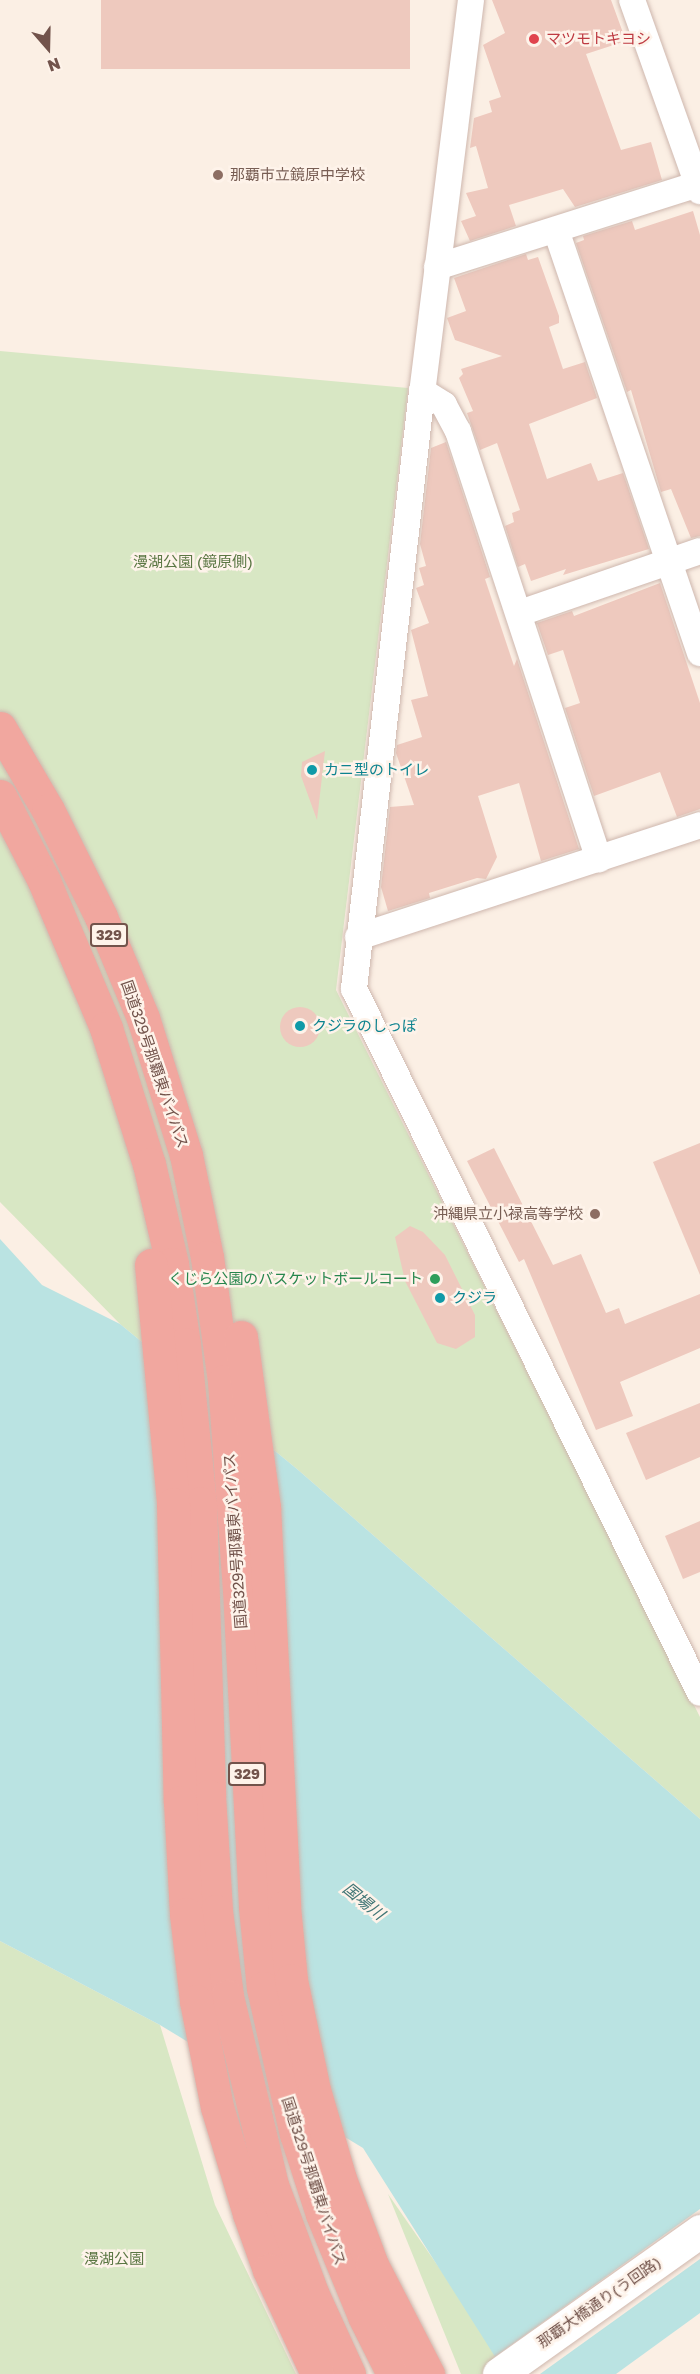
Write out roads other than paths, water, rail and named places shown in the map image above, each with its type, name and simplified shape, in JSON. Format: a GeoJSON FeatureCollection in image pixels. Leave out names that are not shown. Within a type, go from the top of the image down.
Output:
{"type":"FeatureCollection","features":[{"type":"Feature","properties":{"kind":"highway","name":"国道329号那覇東バイパス"},"geometry":{"type":"LineString","coordinates":[[0,728],[48,810],[101,917],[143,1018],[186,1155],[207,1257],[224,1381],[239,1589],[255,1907],[263,1988],[296,2134],[319,2204],[351,2286],[393,2374]]}},
{"type":"Feature","properties":{"kind":"highway","name":"329"},"geometry":{"type":"LineString","coordinates":[[0,796],[44,881],[83,971],[149,1164],[172,1264],[193,1424],[204,1586],[209,1807],[226,1996],[272,2185],[313,2295],[349,2374]]}},
{"type":"Feature","properties":{"kind":"highway"},"geometry":{"type":"LineString","coordinates":[[186,1155],[225,1256],[241,1339],[264,1507],[284,1907],[291,1980],[314,2090],[355,2223],[372,2265],[428,2374]]}},
{"type":"Feature","properties":{"kind":"highway"},"geometry":{"type":"LineString","coordinates":[[149,1164],[151,1268],[173,1504],[186,1914],[196,2001],[217,2107],[269,2270],[317,2374]]}},
{"type":"Feature","properties":{"kind":"main road","name":"那覇大橋通り(う回路)"},"geometry":{"type":"LineString","coordinates":[[499,2374],[700,2231]]}},
{"type":"Feature","properties":{"kind":"street"},"geometry":{"type":"LineString","coordinates":[[471,0],[422,391],[353,982],[356,997],[700,1693]]}},
{"type":"Feature","properties":{"kind":"street"},"geometry":{"type":"LineString","coordinates":[[438,267],[699,188],[632,0]]}},
{"type":"Feature","properties":{"kind":"street"},"geometry":{"type":"LineString","coordinates":[[556,230],[700,653]]}},
{"type":"Feature","properties":{"kind":"street"},"geometry":{"type":"LineString","coordinates":[[422,391],[444,405],[458,432],[520,613],[599,860]]}},
{"type":"Feature","properties":{"kind":"street"},"geometry":{"type":"LineString","coordinates":[[520,613],[700,551]]}},
{"type":"Feature","properties":{"kind":"street"},"geometry":{"type":"LineString","coordinates":[[358,937],[599,860],[700,825]]}},
{"type":"Feature","properties":{"kind":"water","name":"国場川"},"geometry":{"type":"Polygon","coordinates":[[[0,1239],[42,1285],[120,1324],[297,1469],[700,1819],[700,2374],[506,2374],[363,2148],[160,2025],[0,1941],[0,1239]]]}},
{"type":"Feature","properties":{"kind":"place","name":"マツモトキヨシ"},"geometry":{"type":"Point","coordinates":[534,39]}},
{"type":"Feature","properties":{"kind":"place","name":"那覇市立鏡原中学校"},"geometry":{"type":"Point","coordinates":[218,175]}},
{"type":"Feature","properties":{"kind":"place","name":"カニ型のトイレ"},"geometry":{"type":"Point","coordinates":[312,770]}},
{"type":"Feature","properties":{"kind":"place","name":"クジラのしっぽ"},"geometry":{"type":"Point","coordinates":[300,1026]}},
{"type":"Feature","properties":{"kind":"place","name":"沖縄県立小禄高等学校"},"geometry":{"type":"Point","coordinates":[595,1214]}},
{"type":"Feature","properties":{"kind":"place","name":"くじら公園のバスケットボールコート"},"geometry":{"type":"Point","coordinates":[435,1279]}},
{"type":"Feature","properties":{"kind":"place","name":"クジラ"},"geometry":{"type":"Point","coordinates":[440,1298]}},
{"type":"Feature","properties":{"kind":"park label","name":"漫湖公園 (鏡原側)"},"geometry":{"type":"Point","coordinates":[193,562]}},
{"type":"Feature","properties":{"kind":"park label","name":"漫湖公園"},"geometry":{"type":"Point","coordinates":[114,2259]}}]}
